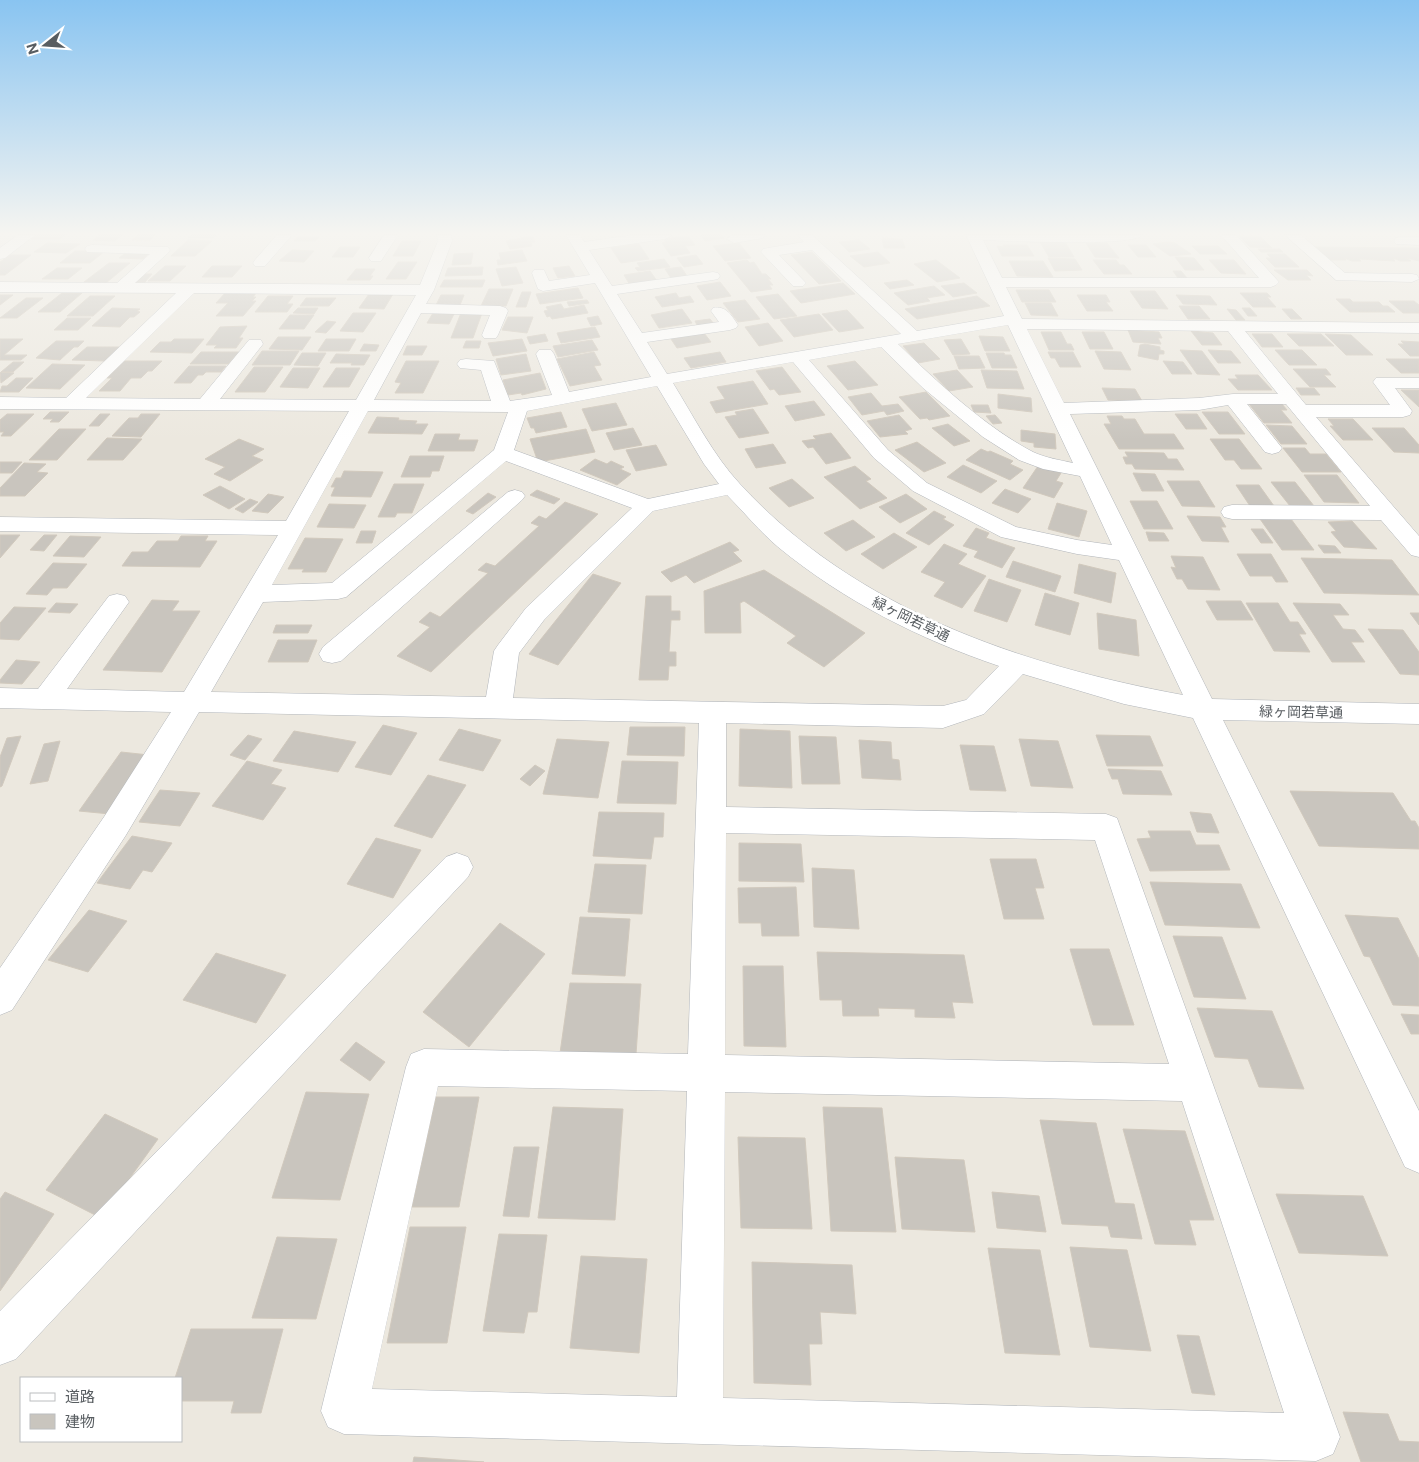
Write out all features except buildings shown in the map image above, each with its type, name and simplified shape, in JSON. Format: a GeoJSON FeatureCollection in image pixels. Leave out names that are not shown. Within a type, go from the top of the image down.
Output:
{"type":"FeatureCollection","features":[{"type":"Feature","properties":{"kind":"street"},"geometry":{"type":"LineString","coordinates":[[72,403],[174,303]]}},
{"type":"Feature","properties":{"kind":"street"},"geometry":{"type":"LineString","coordinates":[[0,998],[61,911],[193,700],[256,594],[419,303]]}},
{"type":"Feature","properties":{"kind":"street"},"geometry":{"type":"LineString","coordinates":[[449,303],[500,311],[490,336]]}},
{"type":"Feature","properties":{"kind":"street","name":"緑ヶ岡若草通"},"geometry":{"type":"LineString","coordinates":[[615,303],[714,464],[732,488],[785,541],[844,584],[898,615],[960,644],[1124,694],[1203,709],[1419,714]]}},
{"type":"Feature","properties":{"kind":"street"},"geometry":{"type":"LineString","coordinates":[[878,303],[913,336]]}},
{"type":"Feature","properties":{"kind":"street"},"geometry":{"type":"LineString","coordinates":[[1006,303],[1419,1153]]}},
{"type":"Feature","properties":{"kind":"street"},"geometry":{"type":"LineString","coordinates":[[637,339],[730,325],[719,311]]}},
{"type":"Feature","properties":{"kind":"street"},"geometry":{"type":"LineString","coordinates":[[4,406],[72,403],[511,408],[662,380],[737,349],[797,356],[1014,321],[1233,327],[1419,328]]}},
{"type":"Feature","properties":{"kind":"street"},"geometry":{"type":"LineString","coordinates":[[1233,327],[1296,405],[1419,550]]}},
{"type":"Feature","properties":{"kind":"street"},"geometry":{"type":"LineString","coordinates":[[885,341],[929,384],[990,433],[1026,456],[1050,465],[1087,471]]}},
{"type":"Feature","properties":{"kind":"street"},"geometry":{"type":"LineString","coordinates":[[206,404],[255,344]]}},
{"type":"Feature","properties":{"kind":"street"},"geometry":{"type":"LineString","coordinates":[[545,354],[563,399]]}},
{"type":"Feature","properties":{"kind":"street"},"geometry":{"type":"LineString","coordinates":[[797,356],[880,454],[920,487],[1010,532],[1077,547],[1128,554]]}},
{"type":"Feature","properties":{"kind":"street"},"geometry":{"type":"LineString","coordinates":[[338,591],[503,453],[511,408],[488,365],[466,364]]}},
{"type":"Feature","properties":{"kind":"street"},"geometry":{"type":"LineString","coordinates":[[1057,409],[1199,404],[1233,399],[1296,405],[1403,411],[1382,382],[1419,383]]}},
{"type":"Feature","properties":{"kind":"street"},"geometry":{"type":"LineString","coordinates":[[1233,399],[1272,448]]}},
{"type":"Feature","properties":{"kind":"street"},"geometry":{"type":"LineString","coordinates":[[503,453],[646,506],[732,488]]}},
{"type":"Feature","properties":{"kind":"street"},"geometry":{"type":"LineString","coordinates":[[332,654],[515,496]]}},
{"type":"Feature","properties":{"kind":"street"},"geometry":{"type":"LineString","coordinates":[[498,707],[507,651],[535,614],[646,506]]}},
{"type":"Feature","properties":{"kind":"street"},"geometry":{"type":"LineString","coordinates":[[1232,512],[1388,513]]}},
{"type":"Feature","properties":{"kind":"street"},"geometry":{"type":"LineString","coordinates":[[0,524],[293,528]]}},
{"type":"Feature","properties":{"kind":"street"},"geometry":{"type":"LineString","coordinates":[[256,594],[338,591],[382,611]]}},
{"type":"Feature","properties":{"kind":"street"},"geometry":{"type":"LineString","coordinates":[[46,698],[117,602]]}},
{"type":"Feature","properties":{"kind":"street"},"geometry":{"type":"LineString","coordinates":[[0,698],[193,700],[942,717],[974,707],[1018,663]]}},
{"type":"Feature","properties":{"kind":"street"},"geometry":{"type":"LineString","coordinates":[[700,1421],[713,712]]}},
{"type":"Feature","properties":{"kind":"street"},"geometry":{"type":"LineString","coordinates":[[711,820],[1106,827],[1316,1437],[344,1411],[424,1067],[1193,1083]]}},
{"type":"Feature","properties":{"kind":"street"},"geometry":{"type":"LineString","coordinates":[[0,1343],[457,867]]}}]}
